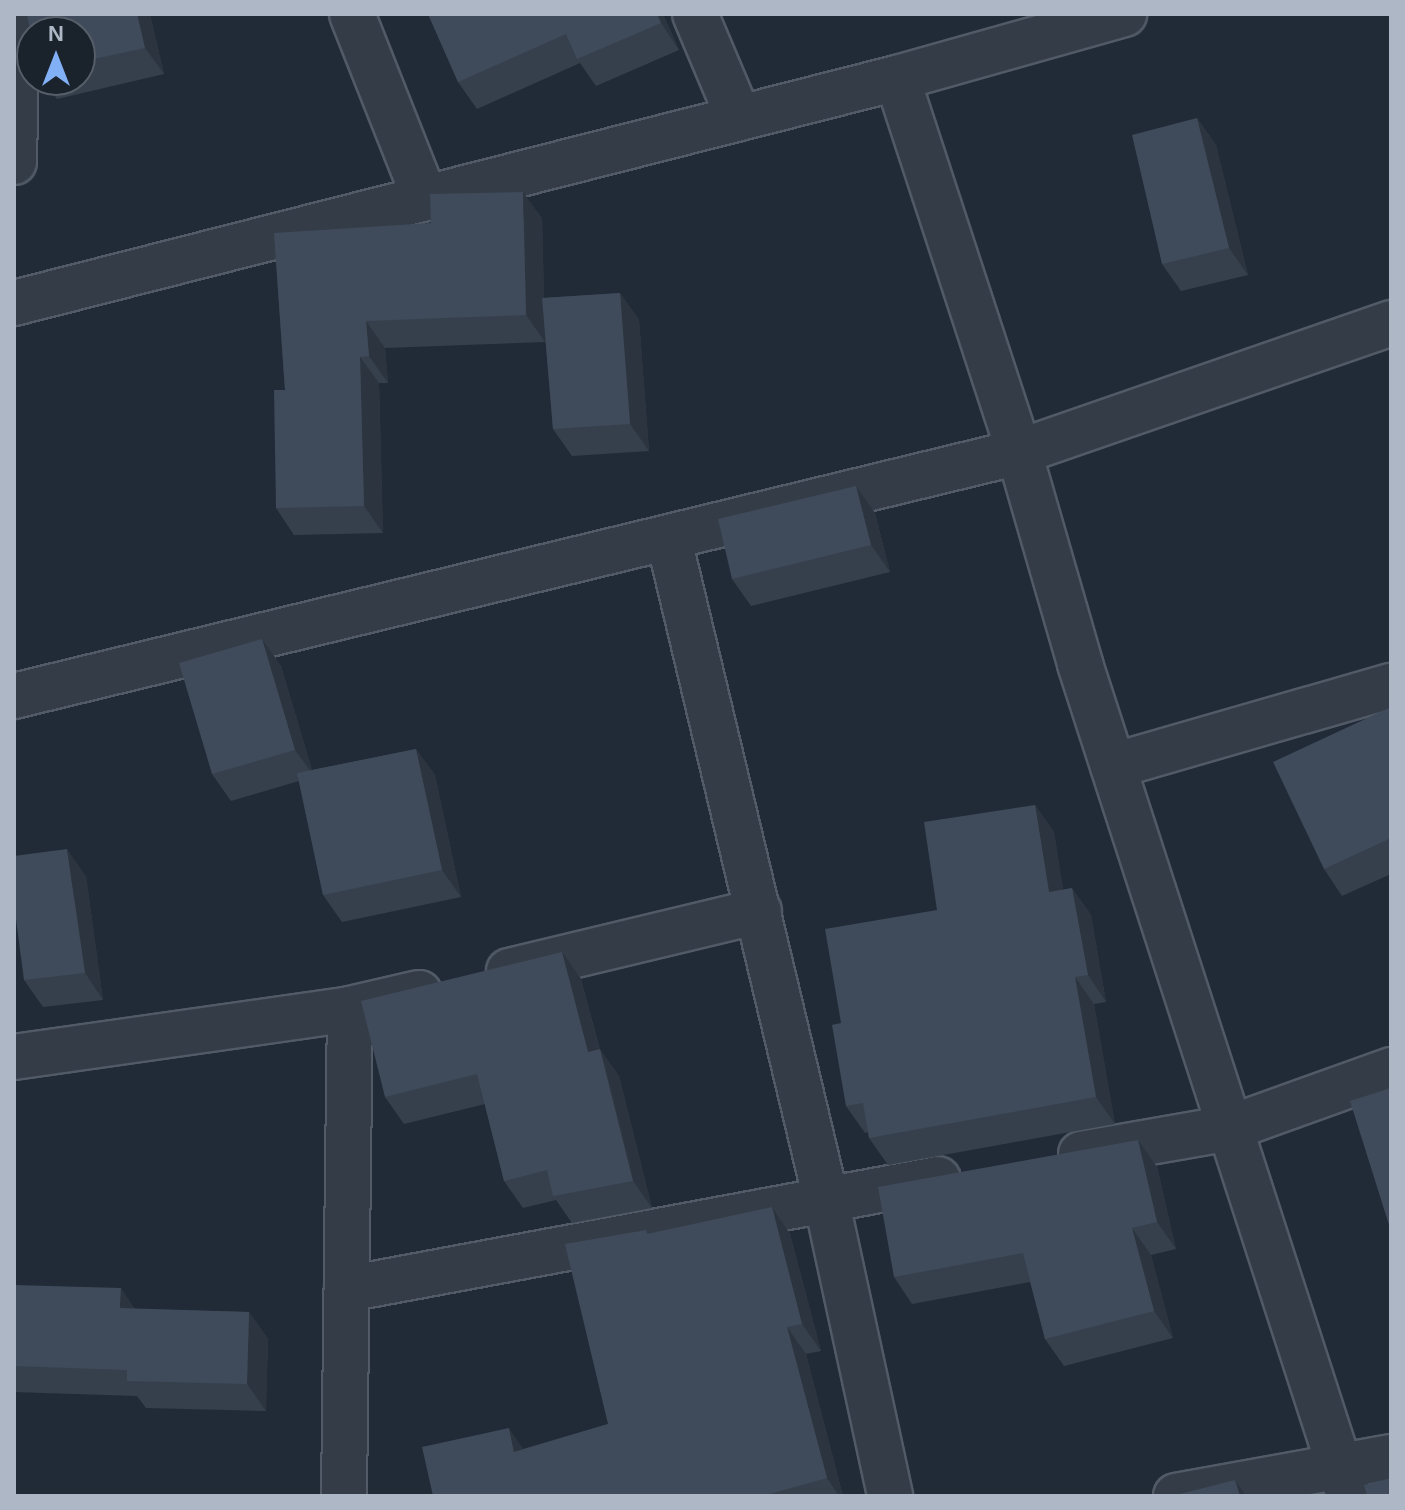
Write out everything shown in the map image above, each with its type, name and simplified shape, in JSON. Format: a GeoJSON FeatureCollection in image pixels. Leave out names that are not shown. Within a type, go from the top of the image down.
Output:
{"type":"FeatureCollection","features":[{"type":"Feature","properties":{"kind":"street"},"geometry":{"type":"LineString","coordinates":[[14,162],[17,14]]}},
{"type":"Feature","properties":{"kind":"street"},"geometry":{"type":"LineString","coordinates":[[352,14],[425,198]]}},
{"type":"Feature","properties":{"kind":"street"},"geometry":{"type":"LineString","coordinates":[[695,14],[739,118]]}},
{"type":"Feature","properties":{"kind":"street"},"geometry":{"type":"LineString","coordinates":[[14,303],[897,78],[1124,14]]}},
{"type":"Feature","properties":{"kind":"street"},"geometry":{"type":"LineString","coordinates":[[897,78],[1019,452],[1113,766],[1345,1481]]}},
{"type":"Feature","properties":{"kind":"street"},"geometry":{"type":"LineString","coordinates":[[14,696],[354,610],[669,540],[1019,452],[1391,323]]}},
{"type":"Feature","properties":{"kind":"street"},"geometry":{"type":"LineString","coordinates":[[669,540],[826,1199],[890,1496]]}},
{"type":"Feature","properties":{"kind":"street"},"geometry":{"type":"LineString","coordinates":[[1113,766],[1391,686]]}},
{"type":"Feature","properties":{"kind":"street"},"geometry":{"type":"LineString","coordinates":[[14,1057],[350,1009],[759,911]]}},
{"type":"Feature","properties":{"kind":"street"},"geometry":{"type":"LineString","coordinates":[[344,1496],[350,1009]]}},
{"type":"Feature","properties":{"kind":"street"},"geometry":{"type":"LineString","coordinates":[[1043,1161],[1230,1128],[1391,1070]]}},
{"type":"Feature","properties":{"kind":"street"},"geometry":{"type":"LineString","coordinates":[[347,1289],[981,1172]]}},
{"type":"Feature","properties":{"kind":"street"},"geometry":{"type":"LineString","coordinates":[[1176,1496],[1345,1481],[1391,1457]]}},
{"type":"Feature","properties":{"kind":"building"},"geometry":{"type":"Polygon","coordinates":[[[137,14],[145,48],[96,59],[96,16],[27,16],[137,14]]]}},
{"type":"Feature","properties":{"kind":"building"},"geometry":{"type":"Polygon","coordinates":[[[428,14],[657,14],[661,23],[577,59],[566,34],[458,82],[428,14]]]}},
{"type":"Feature","properties":{"kind":"building"},"geometry":{"type":"Polygon","coordinates":[[[1197,118],[1229,248],[1162,264],[1132,135],[1197,118]]]}},
{"type":"Feature","properties":{"kind":"building"},"geometry":{"type":"Polygon","coordinates":[[[523,192],[526,315],[366,321],[369,356],[360,357],[364,506],[276,508],[274,390],[285,390],[274,233],[431,223],[430,194],[523,192]]]}},
{"type":"Feature","properties":{"kind":"building"},"geometry":{"type":"Polygon","coordinates":[[[620,293],[630,424],[553,429],[542,298],[620,293]]]}},
{"type":"Feature","properties":{"kind":"building"},"geometry":{"type":"Polygon","coordinates":[[[856,486],[871,545],[732,579],[718,519],[856,486]]]}},
{"type":"Feature","properties":{"kind":"building"},"geometry":{"type":"Polygon","coordinates":[[[262,639],[295,750],[212,774],[179,663],[262,639]]]}},
{"type":"Feature","properties":{"kind":"building"},"geometry":{"type":"Polygon","coordinates":[[[1391,707],[1391,838],[1324,869],[1273,762],[1391,707]]]}},
{"type":"Feature","properties":{"kind":"building"},"geometry":{"type":"Polygon","coordinates":[[[416,749],[442,870],[323,895],[297,773],[416,749]]]}},
{"type":"Feature","properties":{"kind":"building"},"geometry":{"type":"Polygon","coordinates":[[[1035,805],[1049,892],[1072,888],[1088,975],[1075,977],[1096,1097],[869,1138],[863,1103],[846,1106],[832,1025],[841,1023],[825,929],[937,910],[924,822],[1035,805]]]}},
{"type":"Feature","properties":{"kind":"building"},"geometry":{"type":"Polygon","coordinates":[[[67,849],[85,973],[24,980],[14,904],[14,856],[67,849]]]}},
{"type":"Feature","properties":{"kind":"building"},"geometry":{"type":"Polygon","coordinates":[[[562,952],[588,1052],[600,1049],[633,1181],[553,1196],[547,1170],[504,1181],[477,1074],[385,1097],[361,1001],[562,952]]]}},
{"type":"Feature","properties":{"kind":"building"},"geometry":{"type":"Polygon","coordinates":[[[1391,1088],[1391,1227],[1390,1228],[1350,1101],[1391,1088]]]}},
{"type":"Feature","properties":{"kind":"building"},"geometry":{"type":"Polygon","coordinates":[[[1138,1140],[1157,1222],[1132,1228],[1154,1311],[1045,1339],[1023,1253],[894,1277],[878,1187],[1138,1140]]]}},
{"type":"Feature","properties":{"kind":"building"},"geometry":{"type":"Polygon","coordinates":[[[772,1207],[802,1324],[787,1327],[827,1478],[762,1496],[433,1496],[422,1447],[509,1428],[514,1452],[608,1424],[565,1244],[646,1230],[647,1234],[772,1207]]]}},
{"type":"Feature","properties":{"kind":"building"},"geometry":{"type":"Polygon","coordinates":[[[14,1285],[121,1288],[120,1308],[249,1312],[247,1384],[127,1381],[127,1370],[14,1366],[14,1285]]]}},
{"type":"Feature","properties":{"kind":"building"},"geometry":{"type":"Polygon","coordinates":[[[1391,1478],[1391,1496],[1367,1496],[1364,1485],[1391,1478]]]}},
{"type":"Feature","properties":{"kind":"building"},"geometry":{"type":"Polygon","coordinates":[[[1235,1480],[1240,1496],[1172,1496],[1235,1480]]]}}]}
